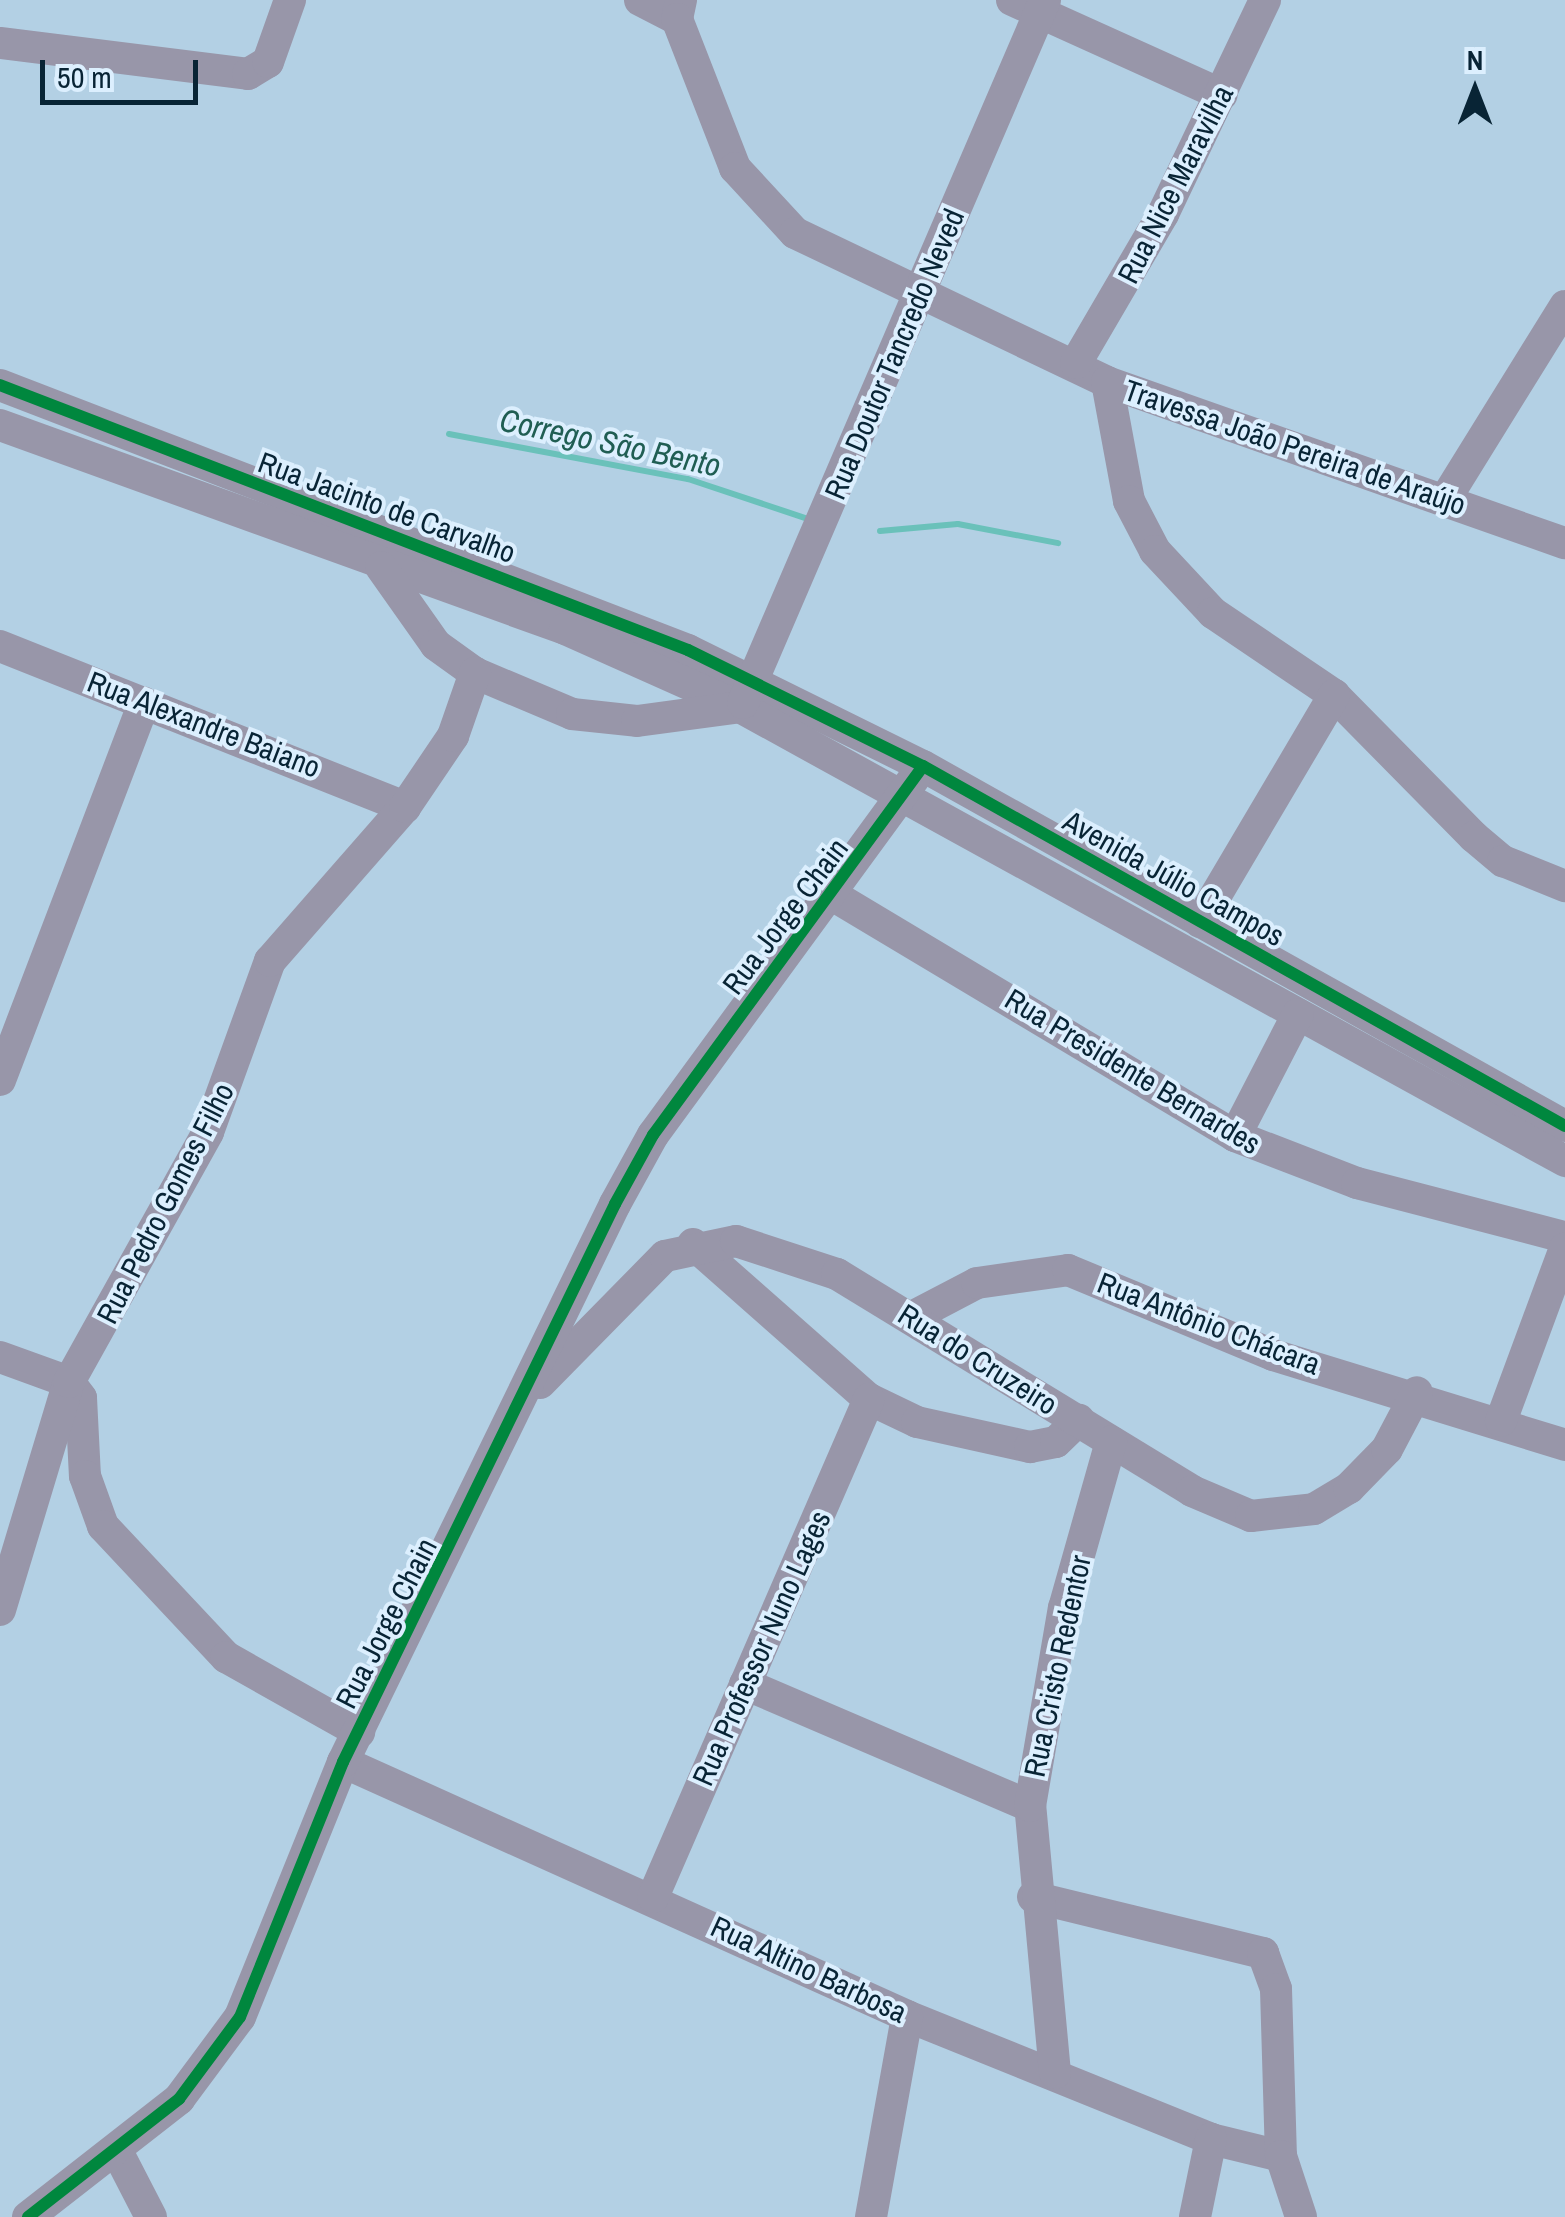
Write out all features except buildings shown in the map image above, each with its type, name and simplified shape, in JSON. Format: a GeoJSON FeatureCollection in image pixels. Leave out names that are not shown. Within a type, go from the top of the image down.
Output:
{"type":"FeatureCollection","features":[{"type":"Feature","properties":{"kind":"street"},"geometry":{"type":"LineString","coordinates":[[0,43],[248,74],[268,62],[290,0]]}},
{"type":"Feature","properties":{"kind":"street"},"geometry":{"type":"LineString","coordinates":[[640,0],[679,10]]}},
{"type":"Feature","properties":{"kind":"street","name":"Rua Nice Maravilha"},"geometry":{"type":"LineString","coordinates":[[1076,364],[1222,96],[1266,0]]}},
{"type":"Feature","properties":{"kind":"street"},"geometry":{"type":"LineString","coordinates":[[1032,4],[1222,96]]}},
{"type":"Feature","properties":{"kind":"street","name":"Rua Doutor Tancredo Neved"},"geometry":{"type":"LineString","coordinates":[[747,695],[922,291],[1032,4]]}},
{"type":"Feature","properties":{"kind":"street","name":"Travessa João Pereira de Araújo"},"geometry":{"type":"LineString","coordinates":[[679,10],[695,69],[735,168],[767,213],[1107,382],[1565,543]]}},
{"type":"Feature","properties":{"kind":"street"},"geometry":{"type":"LineString","coordinates":[[1446,498],[1565,306]]}},
{"type":"Feature","properties":{"kind":"street"},"geometry":{"type":"LineString","coordinates":[[1107,382],[1129,501],[1155,551],[1213,613],[1334,695],[1474,837],[1565,886]]}},
{"type":"Feature","properties":{"kind":"street","name":"Rua Jacinto de Carvalho"},"geometry":{"type":"LineString","coordinates":[[0,386],[196,480],[570,617]]}},
{"type":"Feature","properties":{"kind":"street"},"geometry":{"type":"LineString","coordinates":[[0,424],[196,480],[382,566],[570,617],[747,695],[904,795],[1565,1161]]}},
{"type":"Feature","properties":{"kind":"street"},"geometry":{"type":"LineString","coordinates":[[382,566],[436,645],[476,674],[602,721],[747,695]]}},
{"type":"Feature","properties":{"kind":"street","name":"Rua Alexandre Baiano"},"geometry":{"type":"LineString","coordinates":[[0,646],[405,807]]}},
{"type":"Feature","properties":{"kind":"street","name":"Rua Pedro Gomes Filho"},"geometry":{"type":"LineString","coordinates":[[0,1610],[14,1508],[69,1382],[208,1132],[270,961],[405,807],[453,736],[476,674]]}},
{"type":"Feature","properties":{"kind":"street","name":"Avenida Júlio Campos"},"geometry":{"type":"LineString","coordinates":[[747,695],[922,766],[1565,1126]]}},
{"type":"Feature","properties":{"kind":"street"},"geometry":{"type":"LineString","coordinates":[[1200,922],[1334,695]]}},
{"type":"Feature","properties":{"kind":"street"},"geometry":{"type":"LineString","coordinates":[[0,1080],[144,702]]}},
{"type":"Feature","properties":{"kind":"street","name":"Rua Jorge Chain"},"geometry":{"type":"LineString","coordinates":[[28,2217],[118,2153],[178,2100],[240,2017],[343,1762],[530,1393],[653,1135],[834,896],[922,766]]}},
{"type":"Feature","properties":{"kind":"street"},"geometry":{"type":"LineString","coordinates":[[970,831],[986,802]]}},
{"type":"Feature","properties":{"kind":"street","name":"Rua Presidente Bernardes"},"geometry":{"type":"LineString","coordinates":[[834,896],[1235,1136],[1356,1183],[1565,1237]]}},
{"type":"Feature","properties":{"kind":"street"},"geometry":{"type":"LineString","coordinates":[[1235,1136],[1298,1014]]}},
{"type":"Feature","properties":{"kind":"street"},"geometry":{"type":"LineString","coordinates":[[530,1393],[640,1277],[693,1244],[869,1400],[917,1422],[1030,1447],[1056,1442],[1079,1420]]}},
{"type":"Feature","properties":{"kind":"street","name":"Rua do Cruzeiro"},"geometry":{"type":"LineString","coordinates":[[693,1244],[764,1244],[912,1316],[1192,1490],[1279,1517],[1348,1488],[1387,1449],[1417,1392]]}},
{"type":"Feature","properties":{"kind":"street"},"geometry":{"type":"LineString","coordinates":[[1501,1421],[1565,1248]]}},
{"type":"Feature","properties":{"kind":"street","name":"Rua Antônio Chácara"},"geometry":{"type":"LineString","coordinates":[[912,1316],[976,1283],[1068,1270],[1273,1355],[1417,1392],[1565,1445]]}},
{"type":"Feature","properties":{"kind":"street"},"geometry":{"type":"LineString","coordinates":[[0,1357],[69,1382],[88,1418],[85,1476],[103,1526],[226,1656],[359,1732]]}},
{"type":"Feature","properties":{"kind":"street","name":"Rua Professor Nuno Lages"},"geometry":{"type":"LineString","coordinates":[[652,1897],[869,1400]]}},
{"type":"Feature","properties":{"kind":"street","name":"Rua Cristo Redentor"},"geometry":{"type":"LineString","coordinates":[[1055,2073],[1033,1897],[1030,1806],[1064,1608],[1111,1442]]}},
{"type":"Feature","properties":{"kind":"street"},"geometry":{"type":"LineString","coordinates":[[745,1684],[1030,1806]]}},
{"type":"Feature","properties":{"kind":"street","name":"Rua Altino Barbosa"},"geometry":{"type":"LineString","coordinates":[[343,1762],[652,1897],[908,2016],[1211,2139],[1281,2156]]}},
{"type":"Feature","properties":{"kind":"street"},"geometry":{"type":"LineString","coordinates":[[1033,1897],[1263,1953],[1276,1989],[1281,2156],[1302,2217]]}},
{"type":"Feature","properties":{"kind":"street"},"geometry":{"type":"LineString","coordinates":[[871,2217],[908,2016]]}},
{"type":"Feature","properties":{"kind":"street"},"geometry":{"type":"LineString","coordinates":[[1195,2217],[1211,2139]]}},
{"type":"Feature","properties":{"kind":"street"},"geometry":{"type":"LineString","coordinates":[[118,2153],[151,2217]]}},
{"type":"Feature","properties":{"kind":"waterway","name":"Corrego São Bento"},"geometry":{"type":"LineString","coordinates":[[449,434],[688,479],[811,520]]}},
{"type":"Feature","properties":{"kind":"waterway","name":"Corrego São Bento"},"geometry":{"type":"LineString","coordinates":[[880,531],[958,524],[1058,543]]}},
{"type":"Feature","properties":{"kind":"cycle path"},"geometry":{"type":"LineString","coordinates":[[0,385],[688,650],[923,766],[1565,1126]]}},
{"type":"Feature","properties":{"kind":"cycle path"},"geometry":{"type":"LineString","coordinates":[[28,2217],[179,2099],[240,2017],[343,1762],[615,1204],[653,1135],[923,766]]}}]}
